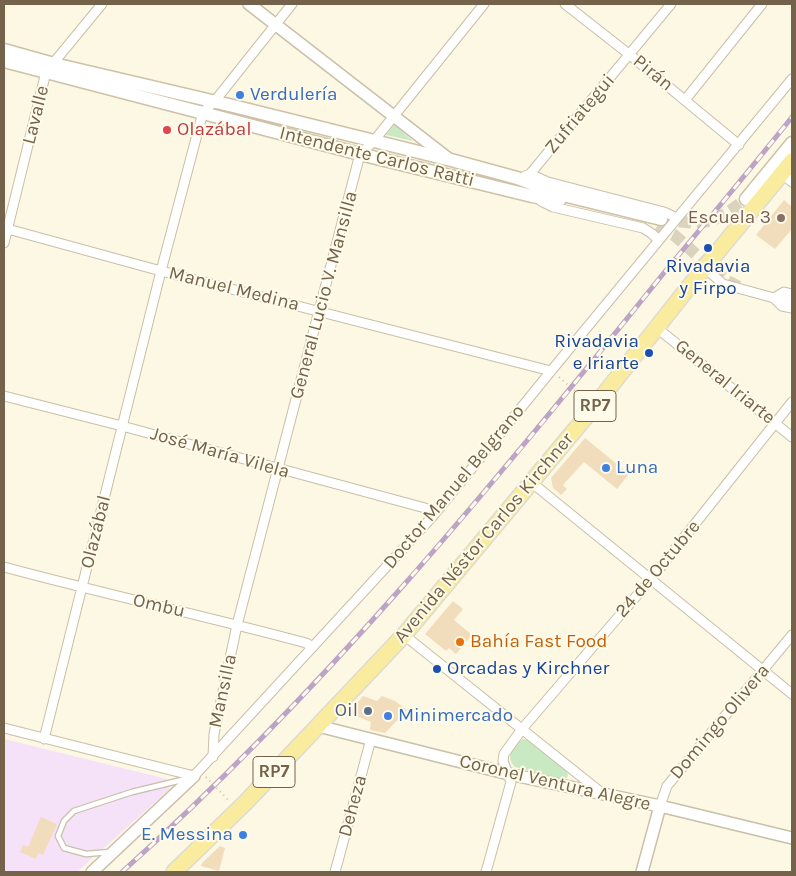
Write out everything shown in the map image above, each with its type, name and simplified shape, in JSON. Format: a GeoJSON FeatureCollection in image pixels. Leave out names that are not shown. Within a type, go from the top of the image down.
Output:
{"type":"FeatureCollection","features":[{"type":"Feature","properties":{"kind":"main road","name":"Intendente Carlos Ratti"},"geometry":{"type":"LineString","coordinates":[[4,50],[50,68],[360,154],[532,196],[659,222],[559,194],[517,178],[451,160],[214,102],[50,68],[4,61]]}},
{"type":"Feature","properties":{"kind":"main road"},"geometry":{"type":"LineString","coordinates":[[746,199],[792,144]]}},
{"type":"Feature","properties":{"kind":"main road","name":"Avenida Néstor Carlos Kirchner"},"geometry":{"type":"LineString","coordinates":[[180,870],[404,634],[594,407],[705,268],[787,178],[792,161]]}},
{"type":"Feature","properties":{"kind":"street","name":"Lavalle"},"geometry":{"type":"LineString","coordinates":[[4,243],[6,229],[50,68],[102,4]]}},
{"type":"Feature","properties":{"kind":"street"},"geometry":{"type":"LineString","coordinates":[[249,4],[451,160]]}},
{"type":"Feature","properties":{"kind":"street"},"geometry":{"type":"LineString","coordinates":[[203,112],[214,102],[292,4]]}},
{"type":"Feature","properties":{"kind":"street"},"geometry":{"type":"LineString","coordinates":[[360,154],[373,142],[484,4]]}},
{"type":"Feature","properties":{"kind":"street","name":"Pirán"},"geometry":{"type":"LineString","coordinates":[[565,4],[739,145]]}},
{"type":"Feature","properties":{"kind":"street","name":"Zufriategui"},"geometry":{"type":"LineString","coordinates":[[530,174],[671,4]]}},
{"type":"Feature","properties":{"kind":"street"},"geometry":{"type":"LineString","coordinates":[[685,100],[762,4]]}},
{"type":"Feature","properties":{"kind":"street","name":"Doctor Manuel Belgrano"},"geometry":{"type":"LineString","coordinates":[[92,872],[200,776],[213,757],[433,516],[792,79]]}},
{"type":"Feature","properties":{"kind":"street","name":"Olazábal"},"geometry":{"type":"LineString","coordinates":[[44,739],[161,271],[203,112]]}},
{"type":"Feature","properties":{"kind":"street","name":"General Lucio V. Mansilla"},"geometry":{"type":"LineString","coordinates":[[237,625],[360,154]]}},
{"type":"Feature","properties":{"kind":"street"},"geometry":{"type":"LineString","coordinates":[[517,178],[530,174],[548,182],[664,212],[677,218]]}},
{"type":"Feature","properties":{"kind":"street","name":"Intendente Carlos Ratti"},"geometry":{"type":"LineString","coordinates":[[532,196],[553,207],[643,228],[660,240]]}},
{"type":"Feature","properties":{"kind":"street","name":"Manuel Medina"},"geometry":{"type":"LineString","coordinates":[[6,229],[161,271],[551,371]]}},
{"type":"Feature","properties":{"kind":"street"},"geometry":{"type":"LineString","coordinates":[[705,268],[723,284],[785,298],[782,306],[792,308]]}},
{"type":"Feature","properties":{"kind":"street","name":"General Iriarte"},"geometry":{"type":"LineString","coordinates":[[657,328],[792,437]]}},
{"type":"Feature","properties":{"kind":"street","name":"José María Vilela"},"geometry":{"type":"LineString","coordinates":[[4,396],[425,508],[433,516]]}},
{"type":"Feature","properties":{"kind":"street","name":"24 de Octubre"},"geometry":{"type":"LineString","coordinates":[[486,872],[511,782],[503,761],[504,754],[522,729],[650,579],[792,402]]}},
{"type":"Feature","properties":{"kind":"street"},"geometry":{"type":"LineString","coordinates":[[531,482],[792,694]]}},
{"type":"Feature","properties":{"kind":"street","name":"Ombu"},"geometry":{"type":"LineString","coordinates":[[4,567],[81,588],[237,625],[306,643],[313,647]]}},
{"type":"Feature","properties":{"kind":"street","name":"Mansilla"},"geometry":{"type":"LineString","coordinates":[[213,757],[214,734],[237,625]]}},
{"type":"Feature","properties":{"kind":"street"},"geometry":{"type":"LineString","coordinates":[[404,634],[603,794]]}},
{"type":"Feature","properties":{"kind":"street","name":"Domingo Olivera"},"geometry":{"type":"LineString","coordinates":[[642,872],[666,786],[792,635]]}},
{"type":"Feature","properties":{"kind":"street","name":"Coronel Ventura Alegre"},"geometry":{"type":"LineString","coordinates":[[318,726],[509,774],[660,806],[792,838]]}},
{"type":"Feature","properties":{"kind":"street"},"geometry":{"type":"LineString","coordinates":[[4,728],[200,776]]}},
{"type":"Feature","properties":{"kind":"street","name":"Deheza"},"geometry":{"type":"LineString","coordinates":[[335,872],[370,739]]}},
{"type":"Feature","properties":{"kind":"lane"},"geometry":{"type":"LineString","coordinates":[[114,852],[86,854],[64,848],[58,836],[64,821],[74,812],[132,792],[200,776]]}},
{"type":"Feature","properties":{"kind":"path"},"geometry":{"type":"LineString","coordinates":[[551,371],[594,407]]}},
{"type":"Feature","properties":{"kind":"path"},"geometry":{"type":"LineString","coordinates":[[200,776],[230,802]]}},
{"type":"Feature","properties":{"kind":"shaded area"},"geometry":{"type":"Polygon","coordinates":[[[4,739],[167,779],[170,789],[77,872],[4,872],[4,739]]]}},
{"type":"Feature","properties":{"kind":"green space"},"geometry":{"type":"Polygon","coordinates":[[[394,125],[413,141],[386,135],[394,125]]]}},
{"type":"Feature","properties":{"kind":"green space"},"geometry":{"type":"Polygon","coordinates":[[[523,739],[529,740],[567,771],[567,778],[559,778],[515,767],[510,759],[511,751],[523,739]]]}},
{"type":"Feature","properties":{"kind":"building","name":"Escuela 3"},"geometry":{"type":"Polygon","coordinates":[[[784,200],[792,207],[792,229],[775,249],[756,235],[784,200]]]}},
{"type":"Feature","properties":{"kind":"building","name":"Luna"},"geometry":{"type":"Polygon","coordinates":[[[585,438],[629,474],[617,489],[584,462],[563,485],[567,489],[561,495],[553,488],[551,478],[585,438]]]}},
{"type":"Feature","properties":{"kind":"building"},"geometry":{"type":"Polygon","coordinates":[[[453,601],[463,609],[454,620],[472,635],[456,654],[449,648],[446,651],[425,634],[453,601]]]}},
{"type":"Feature","properties":{"kind":"building"},"geometry":{"type":"Polygon","coordinates":[[[363,696],[377,701],[382,696],[395,701],[407,710],[385,733],[370,730],[371,722],[349,713],[363,696]]]}},
{"type":"Feature","properties":{"kind":"building"},"geometry":{"type":"Polygon","coordinates":[[[41,817],[57,824],[43,855],[38,853],[36,859],[20,852],[23,845],[28,847],[41,817]]]}},
{"type":"Feature","properties":{"kind":"building"},"geometry":{"type":"Polygon","coordinates":[[[220,846],[225,848],[219,871],[201,866],[202,863],[220,846]]]}},
{"type":"Feature","properties":{"kind":"tunnel"},"geometry":{"type":"LineString","coordinates":[[661,219],[688,222],[715,219],[746,199]]}},
{"type":"Feature","properties":{"kind":"tunnel"},"geometry":{"type":"LineString","coordinates":[[657,226],[674,235],[724,279],[741,288]]}},
{"type":"Feature","properties":{"kind":"railway"},"geometry":{"type":"LineString","coordinates":[[122,872],[268,732],[404,584],[535,431],[792,117]]}},
{"type":"Feature","properties":{"kind":"place","name":"Verdulería"},"geometry":{"type":"Point","coordinates":[240,95]}},
{"type":"Feature","properties":{"kind":"place","name":"Olazábal"},"geometry":{"type":"Point","coordinates":[167,130]}},
{"type":"Feature","properties":{"kind":"place","name":"Escuela 3"},"geometry":{"type":"Point","coordinates":[781,218]}},
{"type":"Feature","properties":{"kind":"place","name":"Rivadavia y Firpo"},"geometry":{"type":"Point","coordinates":[708,248]}},
{"type":"Feature","properties":{"kind":"place","name":"Rivadavia e Iriarte"},"geometry":{"type":"Point","coordinates":[649,353]}},
{"type":"Feature","properties":{"kind":"place","name":"Luna"},"geometry":{"type":"Point","coordinates":[606,468]}},
{"type":"Feature","properties":{"kind":"place","name":"Bahía Fast Food"},"geometry":{"type":"Point","coordinates":[460,642]}},
{"type":"Feature","properties":{"kind":"place","name":"Orcadas y Kirchner"},"geometry":{"type":"Point","coordinates":[437,669]}},
{"type":"Feature","properties":{"kind":"place","name":"Oil"},"geometry":{"type":"Point","coordinates":[368,711]}},
{"type":"Feature","properties":{"kind":"place","name":"Minimercado"},"geometry":{"type":"Point","coordinates":[388,716]}},
{"type":"Feature","properties":{"kind":"place","name":"E. Messina"},"geometry":{"type":"Point","coordinates":[243,835]}}]}
